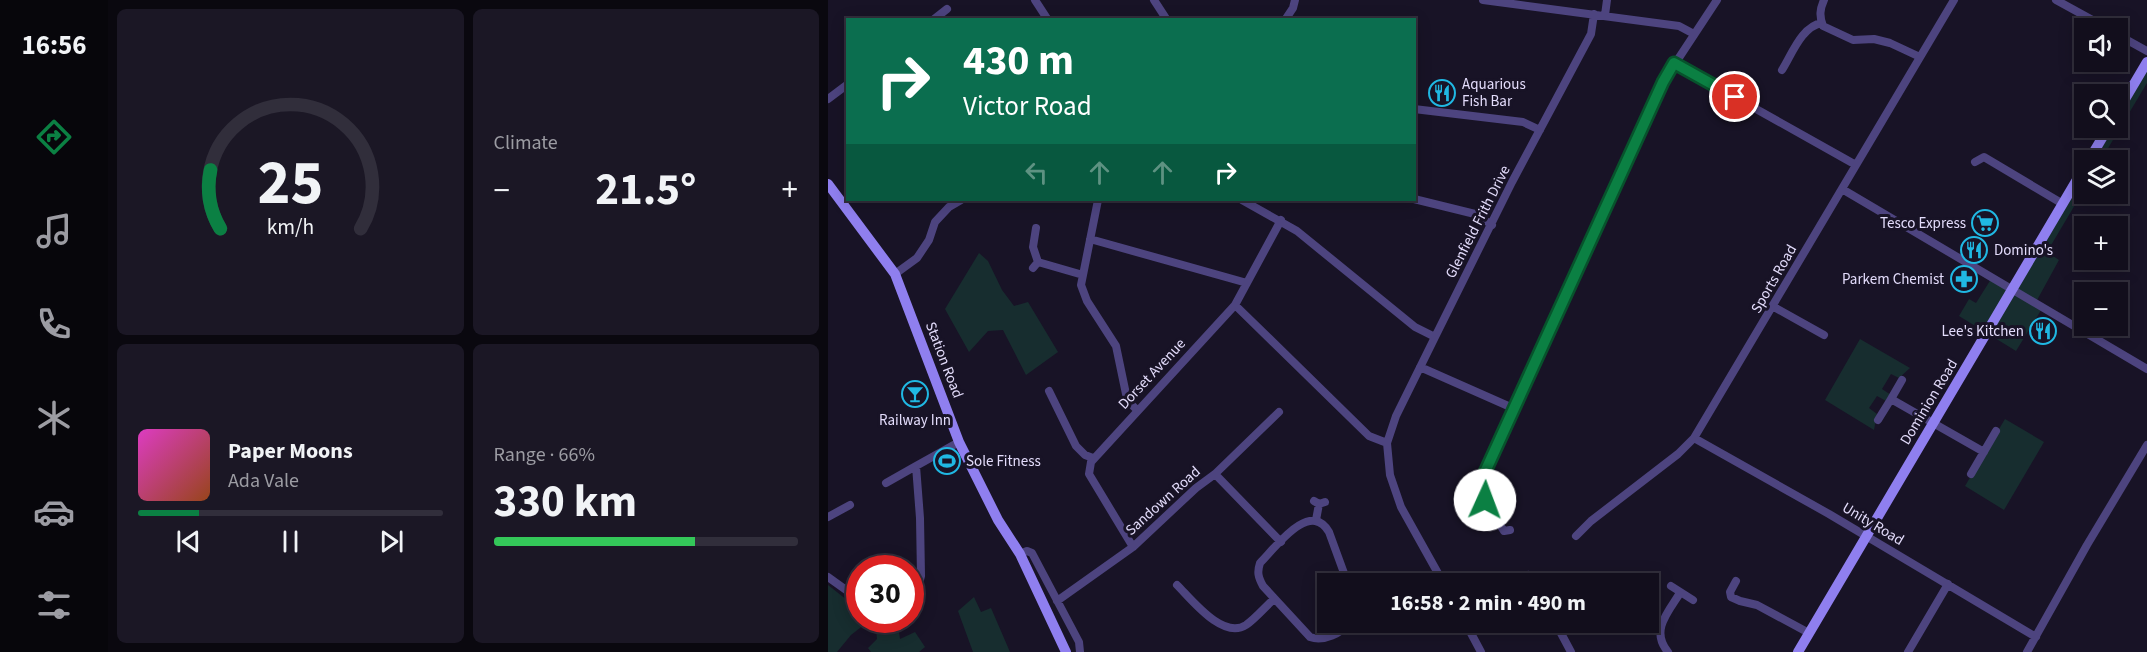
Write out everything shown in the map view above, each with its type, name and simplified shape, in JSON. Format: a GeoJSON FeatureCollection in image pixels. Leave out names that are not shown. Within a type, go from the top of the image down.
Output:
{"type":"FeatureCollection","features":[{"type":"Feature","properties":{"kind":"street"},"geometry":{"type":"LineString","coordinates":[[1035,0],[1047,18]]}},
{"type":"Feature","properties":{"kind":"street"},"geometry":{"type":"LineString","coordinates":[[1154,0],[1166,18]]}},
{"type":"Feature","properties":{"kind":"street"},"geometry":{"type":"LineString","coordinates":[[1286,18],[1295,0]]}},
{"type":"Feature","properties":{"kind":"street"},"geometry":{"type":"LineString","coordinates":[[1483,0],[1679,26],[1694,34]]}},
{"type":"Feature","properties":{"kind":"street"},"geometry":{"type":"LineString","coordinates":[[1605,15],[1607,0]]}},
{"type":"Feature","properties":{"kind":"street"},"geometry":{"type":"LineString","coordinates":[[1510,530],[1504,531],[1485,500],[1482,486],[1485,472],[1663,82],[1717,0]]}},
{"type":"Feature","properties":{"kind":"street"},"geometry":{"type":"LineString","coordinates":[[1824,0],[1821,8],[1822,23],[1832,31],[1853,40],[1874,39],[1890,43],[1920,57]]}},
{"type":"Feature","properties":{"kind":"street","name":"Sports Road"},"geometry":{"type":"LineString","coordinates":[[1576,536],[1591,520],[1678,454],[1694,438],[1774,307],[1954,0]]}},
{"type":"Feature","properties":{"kind":"street"},"geometry":{"type":"LineString","coordinates":[[2056,0],[2089,18]]}},
{"type":"Feature","properties":{"kind":"street"},"geometry":{"type":"LineString","coordinates":[[935,18],[946,9]]}},
{"type":"Feature","properties":{"kind":"street","name":"Glenfield Frith Drive"},"geometry":{"type":"LineString","coordinates":[[1387,443],[1396,416],[1420,367],[1591,34],[1594,14]]}},
{"type":"Feature","properties":{"kind":"street"},"geometry":{"type":"LineString","coordinates":[[1782,70],[1804,34],[1811,27],[1822,23]]}},
{"type":"Feature","properties":{"kind":"street"},"geometry":{"type":"LineString","coordinates":[[2128,41],[2147,51]]}},
{"type":"Feature","properties":{"kind":"street"},"geometry":{"type":"LineString","coordinates":[[2128,94],[2147,62]]}},
{"type":"Feature","properties":{"kind":"street"},"geometry":{"type":"LineString","coordinates":[[1674,63],[1856,165]]}},
{"type":"Feature","properties":{"kind":"street"},"geometry":{"type":"LineString","coordinates":[[828,99],[846,86]]}},
{"type":"Feature","properties":{"kind":"street"},"geometry":{"type":"LineString","coordinates":[[1416,109],[1523,122],[1540,130]]}},
{"type":"Feature","properties":{"kind":"street"},"geometry":{"type":"LineString","coordinates":[[1975,162],[1984,157],[2063,204]]}},
{"type":"Feature","properties":{"kind":"street","name":"Station Road"},"geometry":{"type":"LineString","coordinates":[[828,184],[895,274],[959,442],[998,520],[1020,554],[1066,652]]}},
{"type":"Feature","properties":{"kind":"street","name":"Dominion Road"},"geometry":{"type":"LineString","coordinates":[[1798,652],[2074,185]]}},
{"type":"Feature","properties":{"kind":"street"},"geometry":{"type":"LineString","coordinates":[[1842,189],[2147,369]]}},
{"type":"Feature","properties":{"kind":"street"},"geometry":{"type":"LineString","coordinates":[[1416,200],[1474,214],[1492,225]]}},
{"type":"Feature","properties":{"kind":"street"},"geometry":{"type":"LineString","coordinates":[[895,274],[917,258],[929,240],[935,222],[949,207],[960,201]]}},
{"type":"Feature","properties":{"kind":"street"},"geometry":{"type":"LineString","coordinates":[[1098,201],[1081,285],[1087,301],[1116,345],[1126,394],[1129,402],[1137,410]]}},
{"type":"Feature","properties":{"kind":"street"},"geometry":{"type":"LineString","coordinates":[[1244,201],[1281,220],[1344,267],[1415,327],[1435,337]]}},
{"type":"Feature","properties":{"kind":"street","name":"Dorset Avenue"},"geometry":{"type":"LineString","coordinates":[[1093,458],[1235,305],[1281,220]]}},
{"type":"Feature","properties":{"kind":"street"},"geometry":{"type":"LineString","coordinates":[[1036,228],[1033,247],[1036,265],[1083,275]]}},
{"type":"Feature","properties":{"kind":"street"},"geometry":{"type":"LineString","coordinates":[[1090,239],[1246,283]]}},
{"type":"Feature","properties":{"kind":"street"},"geometry":{"type":"LineString","coordinates":[[1235,305],[1369,436],[1387,443],[1390,475],[1401,507],[1438,573]]}},
{"type":"Feature","properties":{"kind":"street"},"geometry":{"type":"LineString","coordinates":[[1774,307],[1824,335]]}},
{"type":"Feature","properties":{"kind":"street"},"geometry":{"type":"LineString","coordinates":[[1420,367],[1515,409]]}},
{"type":"Feature","properties":{"kind":"street"},"geometry":{"type":"LineString","coordinates":[[1878,420],[1902,380]]}},
{"type":"Feature","properties":{"kind":"street"},"geometry":{"type":"LineString","coordinates":[[1049,391],[1079,450],[1093,458],[1089,466],[1089,474],[1133,547]]}},
{"type":"Feature","properties":{"kind":"street"},"geometry":{"type":"LineString","coordinates":[[1891,399],[1984,452]]}},
{"type":"Feature","properties":{"kind":"street","name":"Sandown Road"},"geometry":{"type":"LineString","coordinates":[[1057,600],[1133,547],[1196,488],[1215,474],[1279,412]]}},
{"type":"Feature","properties":{"kind":"street"},"geometry":{"type":"LineString","coordinates":[[1971,474],[1996,431]]}},
{"type":"Feature","properties":{"kind":"street","name":"Unity Road"},"geometry":{"type":"LineString","coordinates":[[1694,438],[2036,637]]}},
{"type":"Feature","properties":{"kind":"street"},"geometry":{"type":"LineString","coordinates":[[886,483],[959,442]]}},
{"type":"Feature","properties":{"kind":"street"},"geometry":{"type":"LineString","coordinates":[[2027,652],[2147,445]]}},
{"type":"Feature","properties":{"kind":"street"},"geometry":{"type":"LineString","coordinates":[[916,466],[921,555]]}},
{"type":"Feature","properties":{"kind":"street"},"geometry":{"type":"LineString","coordinates":[[1215,474],[1281,542]]}},
{"type":"Feature","properties":{"kind":"street"},"geometry":{"type":"LineString","coordinates":[[1316,520],[1319,502]]}},
{"type":"Feature","properties":{"kind":"street"},"geometry":{"type":"LineString","coordinates":[[828,517],[850,505]]}},
{"type":"Feature","properties":{"kind":"street"},"geometry":{"type":"LineString","coordinates":[[1335,633],[1317,639],[1304,632],[1258,578],[1258,570],[1260,563],[1301,523],[1316,520],[1329,532],[1344,573]]}},
{"type":"Feature","properties":{"kind":"street","name":"Station Road"},"geometry":{"type":"LineString","coordinates":[[1020,554],[1027,551],[1032,553],[1079,642],[1080,652]]}},
{"type":"Feature","properties":{"kind":"street"},"geometry":{"type":"LineString","coordinates":[[828,577],[846,590]]}},
{"type":"Feature","properties":{"kind":"street"},"geometry":{"type":"LineString","coordinates":[[1736,581],[1730,592],[1731,597],[1757,605],[1809,633]]}},
{"type":"Feature","properties":{"kind":"street"},"geometry":{"type":"LineString","coordinates":[[1908,652],[1948,584]]}},
{"type":"Feature","properties":{"kind":"street"},"geometry":{"type":"LineString","coordinates":[[1178,585],[1217,623],[1227,627],[1237,628],[1246,625],[1274,598]]}},
{"type":"Feature","properties":{"kind":"street"},"geometry":{"type":"LineString","coordinates":[[1671,586],[1693,600]]}},
{"type":"Feature","properties":{"kind":"street"},"geometry":{"type":"LineString","coordinates":[[1668,652],[1660,640],[1660,627],[1680,592]]}},
{"type":"Feature","properties":{"kind":"street"},"geometry":{"type":"LineString","coordinates":[[1472,633],[1481,652]]}},
{"type":"Feature","properties":{"kind":"street"},"geometry":{"type":"LineString","coordinates":[[1561,633],[1571,652]]}},
{"type":"Feature","properties":{"kind":"green space"},"geometry":{"type":"Polygon","coordinates":[[[2147,62],[2147,83],[2128,115],[2128,94],[2147,62]]]}},
{"type":"Feature","properties":{"kind":"green space"},"geometry":{"type":"Polygon","coordinates":[[[2102,138],[2114,138],[2107,150],[2095,150],[2102,138]]]}},
{"type":"Feature","properties":{"kind":"green space"},"geometry":{"type":"Polygon","coordinates":[[[2074,185],[2076,204],[2047,252],[2059,260],[2036,302],[2043,307],[2016,351],[1959,316],[1969,299],[1976,303],[1993,276],[2012,289],[2074,185]]]}},
{"type":"Feature","properties":{"kind":"green space"},"geometry":{"type":"Polygon","coordinates":[[[979,253],[988,261],[1002,290],[1014,306],[1028,302],[1058,352],[1026,375],[1003,330],[988,331],[969,352],[945,309],[979,253]]]}},
{"type":"Feature","properties":{"kind":"green space"},"geometry":{"type":"Polygon","coordinates":[[[1860,339],[1910,368],[1899,378],[1891,374],[1882,389],[1891,395],[1886,401],[1877,396],[1869,408],[1877,414],[1874,430],[1825,400],[1860,339]]]}},
{"type":"Feature","properties":{"kind":"green space"},"geometry":{"type":"Polygon","coordinates":[[[2005,419],[2044,442],[2004,510],[1965,486],[2005,419]]]}},
{"type":"Feature","properties":{"kind":"green space"},"geometry":{"type":"Polygon","coordinates":[[[828,585],[846,599],[846,633],[854,633],[837,652],[828,652],[828,585]]]}},
{"type":"Feature","properties":{"kind":"green space"},"geometry":{"type":"Polygon","coordinates":[[[974,597],[981,612],[991,608],[1010,652],[973,652],[958,611],[974,597]]]}},
{"type":"Feature","properties":{"kind":"green space"},"geometry":{"type":"Polygon","coordinates":[[[876,633],[899,633],[900,639],[916,633],[925,647],[919,652],[871,652],[868,648],[877,639],[876,633]]]}},
{"type":"Feature","properties":{"kind":"place","name":"Aquarious Fish Bar"},"geometry":{"type":"Point","coordinates":[1442,93]}},
{"type":"Feature","properties":{"kind":"place","name":"Tesco Express"},"geometry":{"type":"Point","coordinates":[1985,223]}},
{"type":"Feature","properties":{"kind":"place","name":"Domino's"},"geometry":{"type":"Point","coordinates":[1974,250]}},
{"type":"Feature","properties":{"kind":"place","name":"Parkem Chemist"},"geometry":{"type":"Point","coordinates":[1964,279]}},
{"type":"Feature","properties":{"kind":"place","name":"Lee's Kitchen"},"geometry":{"type":"Point","coordinates":[2043,331]}},
{"type":"Feature","properties":{"kind":"place","name":"Railway Inn"},"geometry":{"type":"Point","coordinates":[915,394]}},
{"type":"Feature","properties":{"kind":"place","name":"Sole Fitness"},"geometry":{"type":"Point","coordinates":[947,461]}},
{"type":"Feature","properties":{"kind":"route"},"geometry":{"type":"LineString","coordinates":[[1485,500],[1482,493],[1485,472],[1663,82],[1674,63],[1735,97]]}}]}
